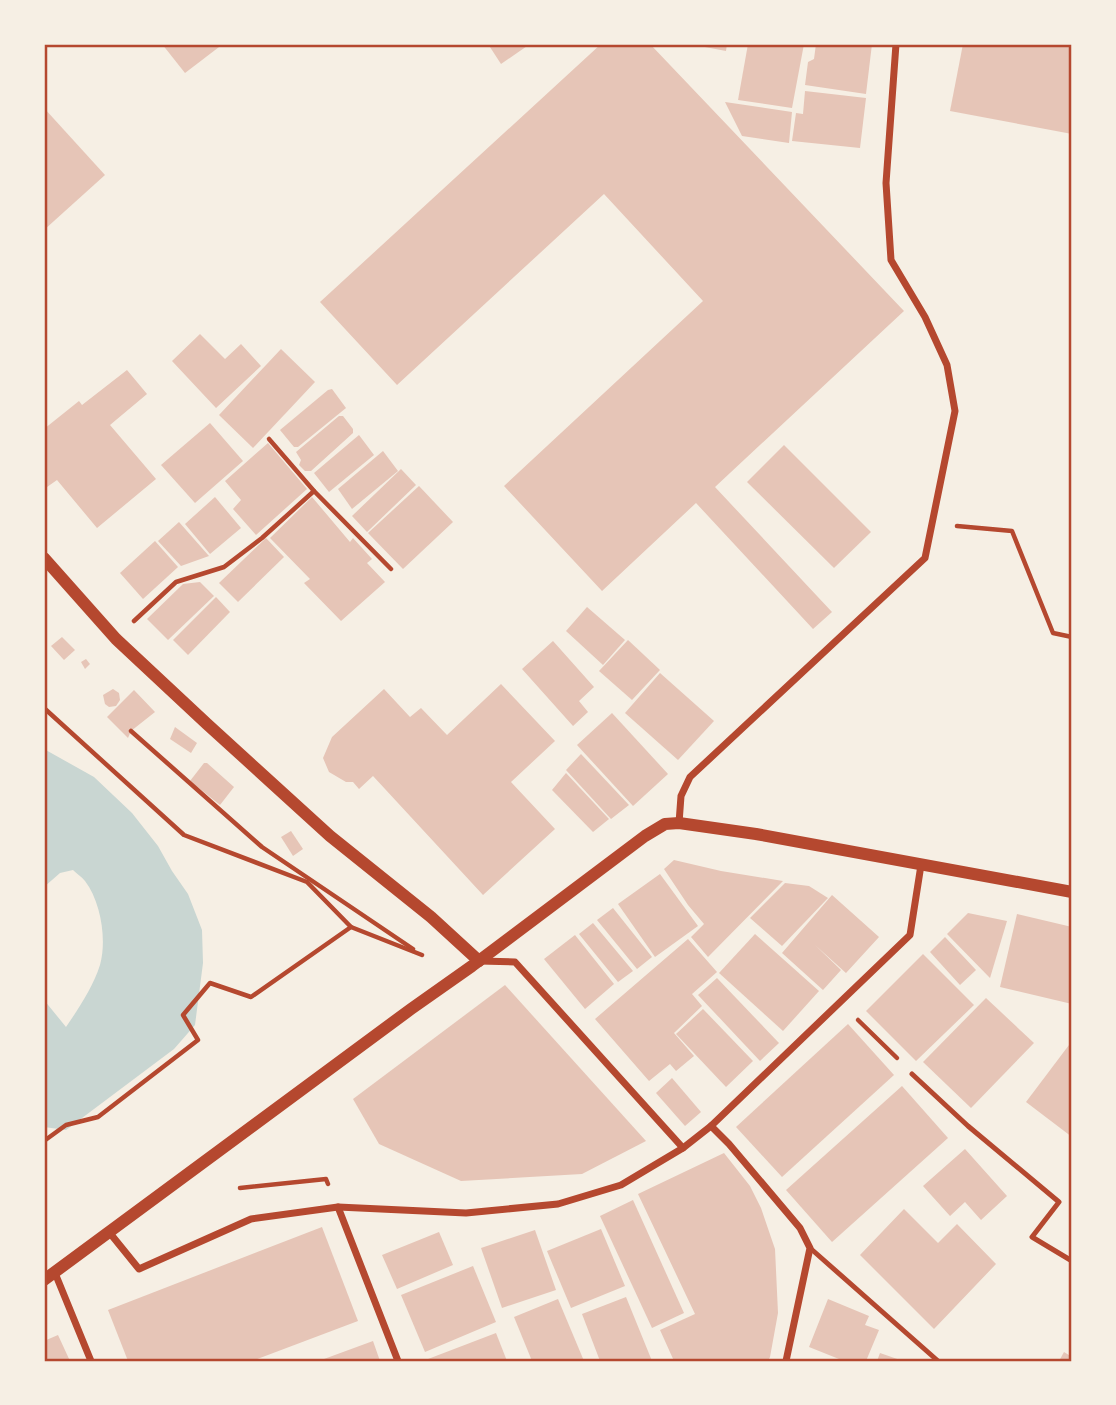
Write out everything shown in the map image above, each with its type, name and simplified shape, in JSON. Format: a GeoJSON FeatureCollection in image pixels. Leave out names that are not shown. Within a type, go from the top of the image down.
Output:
{"type":"FeatureCollection","features":[{"type":"Feature","properties":{"kind":"street"},"geometry":{"type":"LineString","coordinates":[[680,822],[681,796],[690,777],[925,558],[955,411],[947,365],[926,317],[891,260],[886,183],[896,44]]}},
{"type":"Feature","properties":{"kind":"street"},"geometry":{"type":"LineString","coordinates":[[44,558],[116,639],[330,836],[479,961],[515,962],[683,1148]]}},
{"type":"Feature","properties":{"kind":"street"},"geometry":{"type":"LineString","coordinates":[[91,1361],[49,1276],[645,836],[665,824],[680,822],[756,834],[1072,892]]}},
{"type":"Feature","properties":{"kind":"street"},"geometry":{"type":"LineString","coordinates":[[109,1232],[139,1269],[251,1219],[338,1207],[466,1213],[558,1204],[621,1185],[683,1148],[711,1126],[910,935],[922,865]]}},
{"type":"Feature","properties":{"kind":"street"},"geometry":{"type":"LineString","coordinates":[[711,1126],[800,1228],[810,1248],[786,1361]]}},
{"type":"Feature","properties":{"kind":"street"},"geometry":{"type":"LineString","coordinates":[[338,1207],[398,1361]]}},
{"type":"Feature","properties":{"kind":"lane"},"geometry":{"type":"LineString","coordinates":[[912,1074],[968,1126],[1059,1202],[1032,1237],[1072,1261]]}},
{"type":"Feature","properties":{"kind":"lane"},"geometry":{"type":"LineString","coordinates":[[810,1248],[938,1361]]}},
{"type":"Feature","properties":{"kind":"path"},"geometry":{"type":"LineString","coordinates":[[269,439],[314,491],[391,569]]}},
{"type":"Feature","properties":{"kind":"path"},"geometry":{"type":"LineString","coordinates":[[116,639],[176,582],[225,567],[314,491]]}},
{"type":"Feature","properties":{"kind":"path"},"geometry":{"type":"LineString","coordinates":[[932,524],[1012,531],[1053,633],[1072,637]]}},
{"type":"Feature","properties":{"kind":"path"},"geometry":{"type":"LineString","coordinates":[[44,708],[184,835],[307,882],[351,927],[422,955],[262,847],[131,731]]}},
{"type":"Feature","properties":{"kind":"path"},"geometry":{"type":"LineString","coordinates":[[44,1140],[66,1125],[98,1117],[198,1040],[183,1015],[210,983],[251,997],[351,927]]}},
{"type":"Feature","properties":{"kind":"path"},"geometry":{"type":"LineString","coordinates":[[841,1002],[912,1074]]}},
{"type":"Feature","properties":{"kind":"shaded area"},"geometry":{"type":"Polygon","coordinates":[[[44,749],[94,777],[132,813],[158,846],[188,894],[202,930],[203,963],[195,1025],[174,1049],[66,1130],[44,1127],[44,1000],[66,1027],[97,973],[102,955],[103,933],[99,910],[91,890],[73,870],[60,873],[44,887],[44,749]]]}},
{"type":"Feature","properties":{"kind":"building"},"geometry":{"type":"Polygon","coordinates":[[[162,44],[223,44],[185,73],[162,44]]]}},
{"type":"Feature","properties":{"kind":"building"},"geometry":{"type":"Polygon","coordinates":[[[488,44],[530,44],[501,64],[488,44]]]}},
{"type":"Feature","properties":{"kind":"building"},"geometry":{"type":"Polygon","coordinates":[[[601,44],[650,44],[904,311],[715,487],[832,612],[813,629],[696,503],[602,591],[504,486],[703,301],[604,194],[397,385],[320,302],[601,44]]]}},
{"type":"Feature","properties":{"kind":"building"},"geometry":{"type":"Polygon","coordinates":[[[689,44],[727,44],[726,51],[689,44]]]}},
{"type":"Feature","properties":{"kind":"building"},"geometry":{"type":"Polygon","coordinates":[[[748,44],[804,44],[792,108],[738,100],[748,44]]]}},
{"type":"Feature","properties":{"kind":"building"},"geometry":{"type":"Polygon","coordinates":[[[816,44],[872,44],[866,94],[805,85],[808,62],[814,59],[816,44]]]}},
{"type":"Feature","properties":{"kind":"building"},"geometry":{"type":"Polygon","coordinates":[[[963,44],[1072,44],[1072,134],[950,111],[963,44]]]}},
{"type":"Feature","properties":{"kind":"building"},"geometry":{"type":"Polygon","coordinates":[[[805,91],[866,98],[860,148],[792,141],[796,113],[803,114],[805,91]]]}},
{"type":"Feature","properties":{"kind":"building"},"geometry":{"type":"Polygon","coordinates":[[[725,102],[792,112],[789,143],[742,136],[725,102]]]}},
{"type":"Feature","properties":{"kind":"building"},"geometry":{"type":"Polygon","coordinates":[[[44,108],[105,175],[44,230],[44,108]]]}},
{"type":"Feature","properties":{"kind":"building"},"geometry":{"type":"Polygon","coordinates":[[[200,334],[225,359],[241,344],[261,366],[216,408],[172,361],[200,334]]]}},
{"type":"Feature","properties":{"kind":"building"},"geometry":{"type":"Polygon","coordinates":[[[281,349],[315,382],[253,448],[219,415],[281,349]]]}},
{"type":"Feature","properties":{"kind":"building"},"geometry":{"type":"Polygon","coordinates":[[[127,370],[147,394],[110,425],[156,479],[97,528],[57,480],[47,487],[44,482],[44,429],[79,401],[82,405],[127,370]]]}},
{"type":"Feature","properties":{"kind":"building"},"geometry":{"type":"Polygon","coordinates":[[[332,389],[346,408],[298,447],[294,447],[280,430],[332,389]]]}},
{"type":"Feature","properties":{"kind":"building"},"geometry":{"type":"Polygon","coordinates":[[[339,416],[343,416],[353,433],[311,471],[305,471],[299,465],[301,460],[296,452],[339,416]]]}},
{"type":"Feature","properties":{"kind":"building"},"geometry":{"type":"Polygon","coordinates":[[[210,423],[243,461],[195,503],[161,465],[210,423]]]}},
{"type":"Feature","properties":{"kind":"building"},"geometry":{"type":"Polygon","coordinates":[[[359,435],[374,455],[329,492],[314,473],[359,435]]]}},
{"type":"Feature","properties":{"kind":"building"},"geometry":{"type":"Polygon","coordinates":[[[268,443],[307,489],[256,535],[233,509],[241,500],[225,481],[268,443]]]}},
{"type":"Feature","properties":{"kind":"building"},"geometry":{"type":"Polygon","coordinates":[[[784,445],[871,532],[834,568],[747,482],[784,445]]]}},
{"type":"Feature","properties":{"kind":"building"},"geometry":{"type":"Polygon","coordinates":[[[383,451],[398,471],[352,509],[338,489],[383,451]]]}},
{"type":"Feature","properties":{"kind":"building"},"geometry":{"type":"Polygon","coordinates":[[[401,469],[416,485],[367,532],[352,516],[401,469]]]}},
{"type":"Feature","properties":{"kind":"building"},"geometry":{"type":"Polygon","coordinates":[[[419,486],[453,522],[403,569],[368,533],[419,486]]]}},
{"type":"Feature","properties":{"kind":"building"},"geometry":{"type":"Polygon","coordinates":[[[215,497],[241,528],[210,554],[185,524],[215,497]]]}},
{"type":"Feature","properties":{"kind":"building"},"geometry":{"type":"Polygon","coordinates":[[[312,497],[350,542],[353,538],[372,559],[367,563],[385,582],[341,621],[304,583],[310,579],[270,538],[312,497]]]}},
{"type":"Feature","properties":{"kind":"building"},"geometry":{"type":"Polygon","coordinates":[[[179,522],[209,556],[181,566],[158,541],[179,522]]]}},
{"type":"Feature","properties":{"kind":"building"},"geometry":{"type":"Polygon","coordinates":[[[266,538],[284,557],[238,602],[219,583],[266,538]]]}},
{"type":"Feature","properties":{"kind":"building"},"geometry":{"type":"Polygon","coordinates":[[[155,541],[178,567],[143,599],[120,573],[155,541]]]}},
{"type":"Feature","properties":{"kind":"building"},"geometry":{"type":"Polygon","coordinates":[[[200,582],[214,596],[168,640],[147,619],[183,584],[200,582]]]}},
{"type":"Feature","properties":{"kind":"building"},"geometry":{"type":"Polygon","coordinates":[[[216,597],[230,612],[188,655],[173,640],[216,597]]]}},
{"type":"Feature","properties":{"kind":"building"},"geometry":{"type":"Polygon","coordinates":[[[587,607],[625,640],[603,665],[566,631],[587,607]]]}},
{"type":"Feature","properties":{"kind":"building"},"geometry":{"type":"Polygon","coordinates":[[[62,637],[75,650],[64,660],[51,646],[62,637]]]}},
{"type":"Feature","properties":{"kind":"building"},"geometry":{"type":"Polygon","coordinates":[[[628,640],[660,670],[632,700],[599,671],[628,640]]]}},
{"type":"Feature","properties":{"kind":"building"},"geometry":{"type":"Polygon","coordinates":[[[553,641],[594,687],[579,701],[588,712],[573,726],[522,669],[553,641]]]}},
{"type":"Feature","properties":{"kind":"building"},"geometry":{"type":"Polygon","coordinates":[[[86,659],[90,664],[85,669],[81,662],[86,659]]]}},
{"type":"Feature","properties":{"kind":"building"},"geometry":{"type":"Polygon","coordinates":[[[660,673],[714,721],[678,760],[625,713],[660,673]]]}},
{"type":"Feature","properties":{"kind":"building"},"geometry":{"type":"Polygon","coordinates":[[[501,684],[555,741],[511,782],[555,829],[483,895],[373,776],[359,789],[353,782],[346,782],[329,772],[323,758],[332,737],[384,689],[410,717],[421,708],[447,735],[501,684]]]}},
{"type":"Feature","properties":{"kind":"building"},"geometry":{"type":"Polygon","coordinates":[[[113,689],[119,693],[120,700],[116,706],[109,707],[105,704],[103,695],[113,689]]]}},
{"type":"Feature","properties":{"kind":"building"},"geometry":{"type":"Polygon","coordinates":[[[134,690],[155,712],[131,731],[128,738],[107,717],[134,690]]]}},
{"type":"Feature","properties":{"kind":"building"},"geometry":{"type":"Polygon","coordinates":[[[612,713],[668,774],[633,806],[577,745],[612,713]]]}},
{"type":"Feature","properties":{"kind":"building"},"geometry":{"type":"Polygon","coordinates":[[[175,727],[197,743],[191,753],[170,739],[175,727]]]}},
{"type":"Feature","properties":{"kind":"building"},"geometry":{"type":"Polygon","coordinates":[[[581,754],[629,805],[611,819],[566,770],[581,754]]]}},
{"type":"Feature","properties":{"kind":"building"},"geometry":{"type":"Polygon","coordinates":[[[204,763],[234,787],[220,805],[190,781],[204,763]]]}},
{"type":"Feature","properties":{"kind":"building"},"geometry":{"type":"Polygon","coordinates":[[[566,773],[609,819],[593,832],[552,790],[566,773]]]}},
{"type":"Feature","properties":{"kind":"building"},"geometry":{"type":"Polygon","coordinates":[[[291,831],[303,849],[293,856],[281,837],[291,831]]]}},
{"type":"Feature","properties":{"kind":"building"},"geometry":{"type":"Polygon","coordinates":[[[674,860],[783,881],[708,957],[691,937],[704,924],[664,869],[674,860]]]}},
{"type":"Feature","properties":{"kind":"building"},"geometry":{"type":"Polygon","coordinates":[[[660,874],[698,926],[655,957],[618,904],[660,874]]]}},
{"type":"Feature","properties":{"kind":"building"},"geometry":{"type":"Polygon","coordinates":[[[785,883],[809,886],[828,898],[782,946],[750,918],[785,883]]]}},
{"type":"Feature","properties":{"kind":"building"},"geometry":{"type":"Polygon","coordinates":[[[832,895],[879,937],[846,973],[815,945],[841,970],[823,990],[782,953],[832,895]]]}},
{"type":"Feature","properties":{"kind":"building"},"geometry":{"type":"Polygon","coordinates":[[[613,908],[652,957],[637,969],[597,920],[613,908]]]}},
{"type":"Feature","properties":{"kind":"building"},"geometry":{"type":"Polygon","coordinates":[[[968,913],[1007,921],[990,978],[947,934],[968,913]]]}},
{"type":"Feature","properties":{"kind":"building"},"geometry":{"type":"Polygon","coordinates":[[[1017,914],[1072,927],[1072,1004],[1000,987],[1017,914]]]}},
{"type":"Feature","properties":{"kind":"building"},"geometry":{"type":"Polygon","coordinates":[[[593,923],[633,971],[618,982],[579,934],[593,923]]]}},
{"type":"Feature","properties":{"kind":"building"},"geometry":{"type":"Polygon","coordinates":[[[755,934],[819,991],[783,1031],[719,973],[755,934]]]}},
{"type":"Feature","properties":{"kind":"building"},"geometry":{"type":"Polygon","coordinates":[[[575,935],[614,984],[585,1009],[544,959],[575,935]]]}},
{"type":"Feature","properties":{"kind":"building"},"geometry":{"type":"Polygon","coordinates":[[[945,937],[976,970],[960,985],[930,952],[945,937]]]}},
{"type":"Feature","properties":{"kind":"building"},"geometry":{"type":"Polygon","coordinates":[[[688,939],[717,972],[692,994],[702,1006],[674,1033],[694,1056],[676,1071],[670,1064],[649,1081],[595,1019],[688,939]]]}},
{"type":"Feature","properties":{"kind":"building"},"geometry":{"type":"Polygon","coordinates":[[[923,954],[974,1005],[916,1061],[866,1011],[923,954]]]}},
{"type":"Feature","properties":{"kind":"building"},"geometry":{"type":"Polygon","coordinates":[[[717,978],[779,1043],[760,1061],[698,995],[717,978]]]}},
{"type":"Feature","properties":{"kind":"building"},"geometry":{"type":"Polygon","coordinates":[[[505,985],[646,1141],[582,1174],[461,1181],[379,1144],[353,1099],[505,985]]]}},
{"type":"Feature","properties":{"kind":"building"},"geometry":{"type":"Polygon","coordinates":[[[986,998],[1034,1043],[971,1108],[923,1062],[986,998]]]}},
{"type":"Feature","properties":{"kind":"building"},"geometry":{"type":"Polygon","coordinates":[[[703,1009],[753,1061],[726,1087],[676,1034],[703,1009]]]}},
{"type":"Feature","properties":{"kind":"building"},"geometry":{"type":"Polygon","coordinates":[[[848,1024],[894,1075],[782,1177],[736,1127],[848,1024]]]}},
{"type":"Feature","properties":{"kind":"building"},"geometry":{"type":"Polygon","coordinates":[[[1072,1041],[1072,1137],[1026,1102],[1072,1041]]]}},
{"type":"Feature","properties":{"kind":"building"},"geometry":{"type":"Polygon","coordinates":[[[672,1078],[701,1112],[685,1126],[656,1093],[672,1078]]]}},
{"type":"Feature","properties":{"kind":"building"},"geometry":{"type":"Polygon","coordinates":[[[902,1086],[948,1138],[832,1242],[786,1190],[902,1086]]]}},
{"type":"Feature","properties":{"kind":"building"},"geometry":{"type":"Polygon","coordinates":[[[965,1149],[1007,1196],[981,1220],[965,1202],[950,1216],[923,1186],[965,1149]]]}},
{"type":"Feature","properties":{"kind":"building"},"geometry":{"type":"Polygon","coordinates":[[[724,1153],[750,1186],[761,1208],[775,1249],[778,1313],[770,1357],[768,1361],[674,1361],[660,1330],[695,1314],[638,1194],[724,1153]]]}},
{"type":"Feature","properties":{"kind":"building"},"geometry":{"type":"Polygon","coordinates":[[[633,1200],[684,1313],[652,1328],[600,1216],[633,1200]]]}},
{"type":"Feature","properties":{"kind":"building"},"geometry":{"type":"Polygon","coordinates":[[[904,1209],[938,1243],[957,1224],[996,1264],[934,1329],[860,1255],[904,1209]]]}},
{"type":"Feature","properties":{"kind":"building"},"geometry":{"type":"Polygon","coordinates":[[[322,1227],[358,1321],[252,1361],[128,1361],[108,1310],[322,1227]]]}},
{"type":"Feature","properties":{"kind":"building"},"geometry":{"type":"Polygon","coordinates":[[[601,1229],[625,1286],[571,1308],[547,1251],[601,1229]]]}},
{"type":"Feature","properties":{"kind":"building"},"geometry":{"type":"Polygon","coordinates":[[[535,1230],[556,1290],[502,1308],[481,1248],[535,1230]]]}},
{"type":"Feature","properties":{"kind":"building"},"geometry":{"type":"Polygon","coordinates":[[[439,1232],[453,1265],[397,1289],[382,1255],[439,1232]]]}},
{"type":"Feature","properties":{"kind":"building"},"geometry":{"type":"Polygon","coordinates":[[[473,1266],[496,1322],[425,1352],[401,1295],[473,1266]]]}},
{"type":"Feature","properties":{"kind":"building"},"geometry":{"type":"Polygon","coordinates":[[[626,1297],[652,1361],[600,1361],[582,1314],[626,1297]]]}},
{"type":"Feature","properties":{"kind":"building"},"geometry":{"type":"Polygon","coordinates":[[[558,1299],[584,1361],[532,1361],[514,1317],[558,1299]]]}},
{"type":"Feature","properties":{"kind":"building"},"geometry":{"type":"Polygon","coordinates":[[[828,1299],[869,1316],[865,1325],[879,1330],[866,1361],[844,1361],[809,1347],[828,1299]]]}},
{"type":"Feature","properties":{"kind":"building"},"geometry":{"type":"Polygon","coordinates":[[[496,1333],[507,1361],[428,1359],[496,1333]]]}},
{"type":"Feature","properties":{"kind":"building"},"geometry":{"type":"Polygon","coordinates":[[[58,1335],[70,1361],[44,1361],[44,1341],[58,1335]]]}},
{"type":"Feature","properties":{"kind":"building"},"geometry":{"type":"Polygon","coordinates":[[[373,1341],[380,1361],[324,1359],[373,1341]]]}},
{"type":"Feature","properties":{"kind":"building"},"geometry":{"type":"Polygon","coordinates":[[[1064,1352],[1072,1357],[1072,1361],[1059,1361],[1064,1352]]]}},
{"type":"Feature","properties":{"kind":"building"},"geometry":{"type":"Polygon","coordinates":[[[880,1353],[903,1361],[877,1361],[880,1353]]]}}]}
